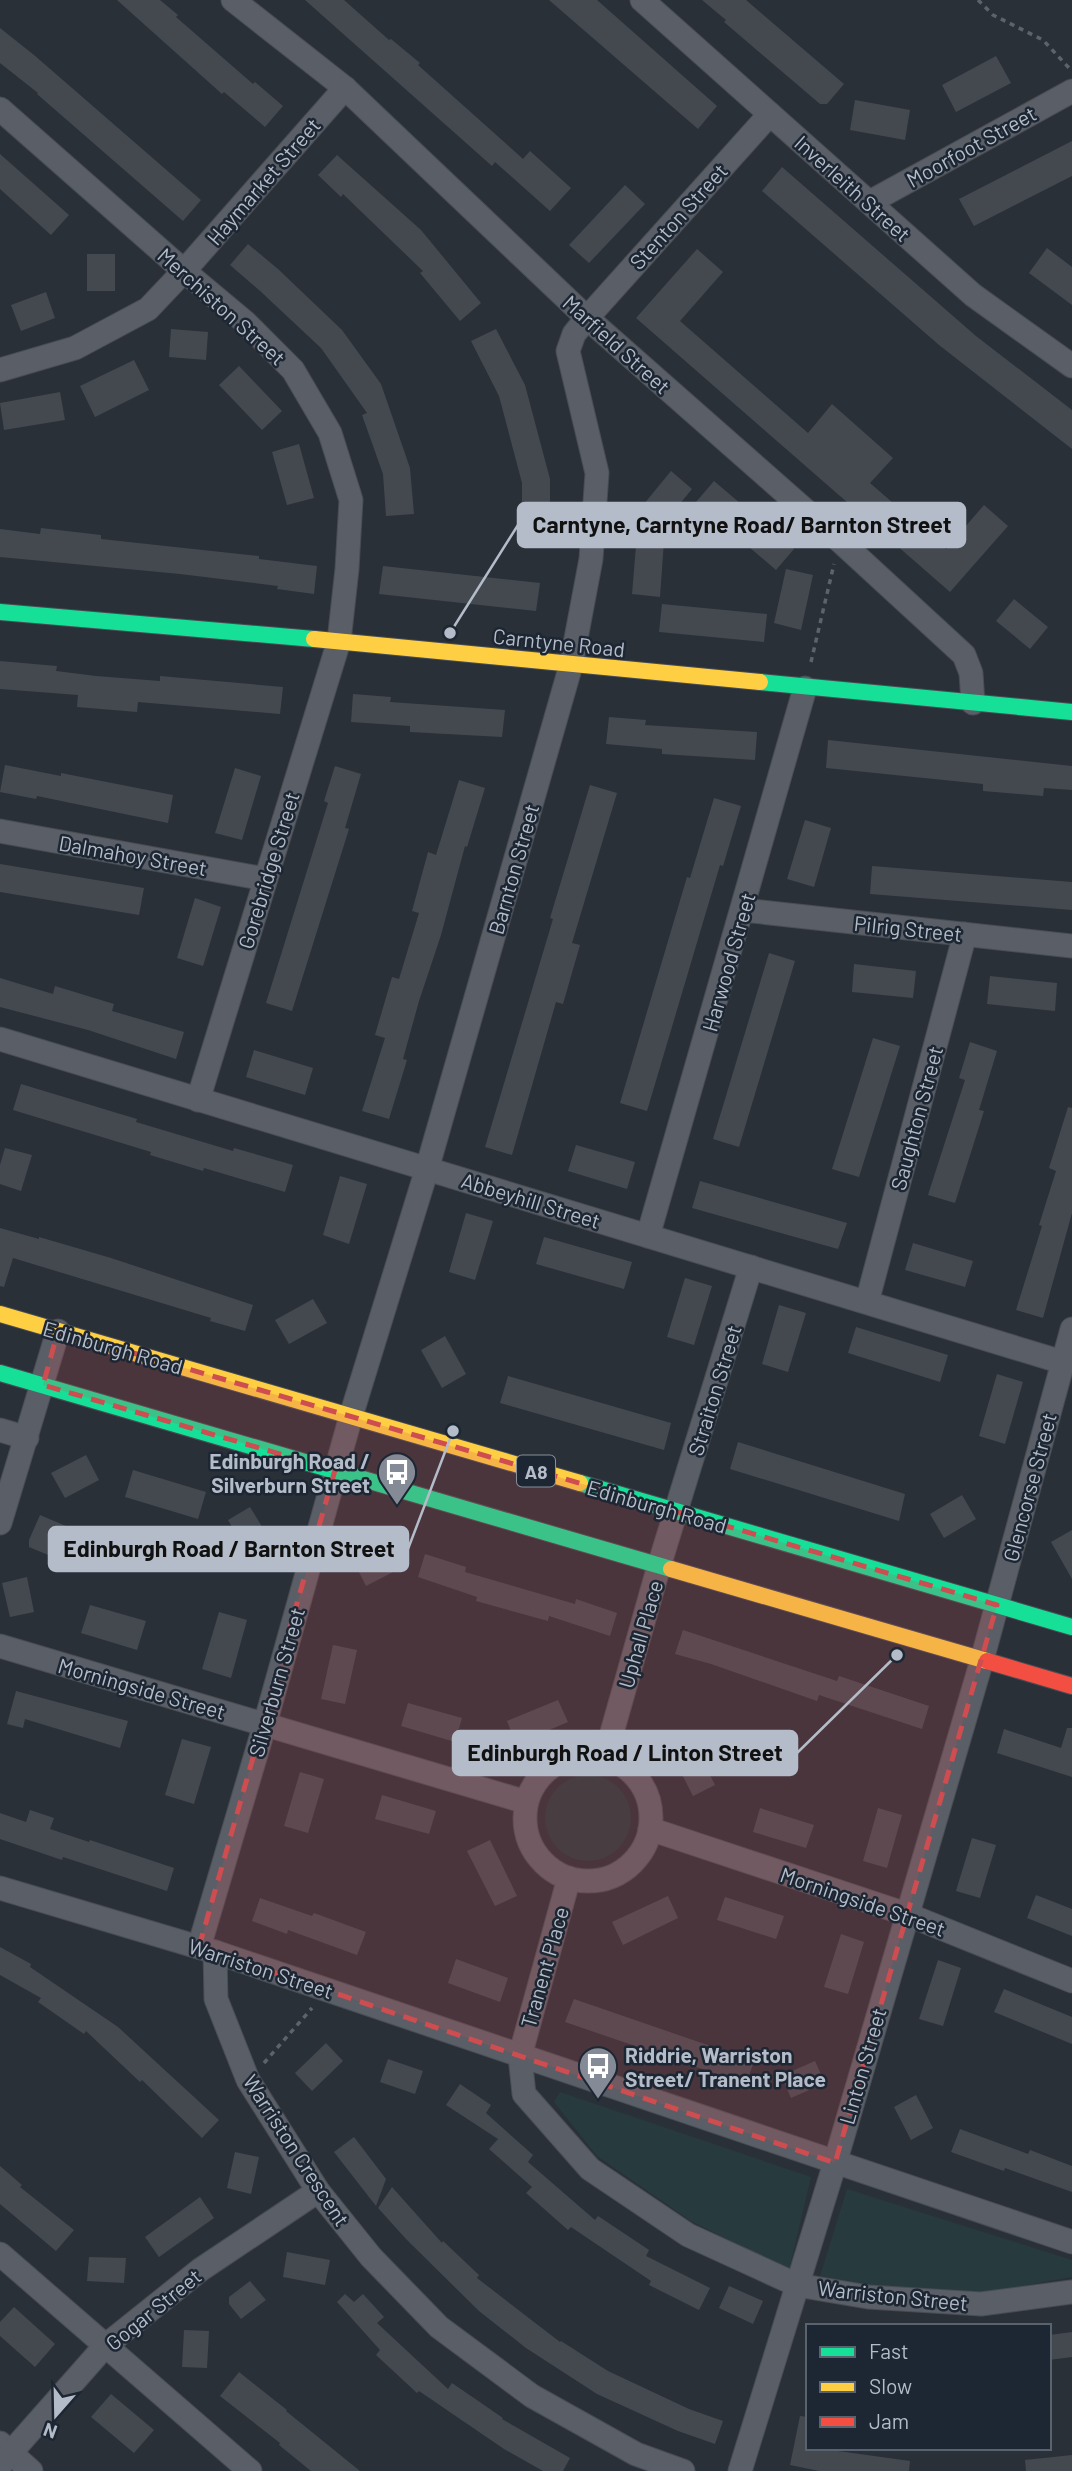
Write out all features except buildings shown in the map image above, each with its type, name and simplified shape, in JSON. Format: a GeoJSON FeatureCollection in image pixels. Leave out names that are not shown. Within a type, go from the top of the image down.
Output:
{"type":"FeatureCollection","features":[{"type":"Feature","properties":{"kind":"main road","name":"Carntyne Road"},"geometry":{"type":"LineString","coordinates":[[0,612],[339,641],[1072,712]]}},
{"type":"Feature","properties":{"kind":"main road","name":"Edinburgh Road"},"geometry":{"type":"LineString","coordinates":[[0,1314],[1072,1627]]}},
{"type":"Feature","properties":{"kind":"main road"},"geometry":{"type":"LineString","coordinates":[[0,1373],[1072,1686]]}},
{"type":"Feature","properties":{"kind":"street","name":"Marfield Street"},"geometry":{"type":"LineString","coordinates":[[233,0],[345,89],[587,318],[839,540],[964,655],[971,673],[973,703]]}},
{"type":"Feature","properties":{"kind":"street","name":"Inverleith Street"},"geometry":{"type":"LineString","coordinates":[[642,0],[973,295],[1072,366]]}},
{"type":"Feature","properties":{"kind":"street","name":"Haymarket Street"},"geometry":{"type":"LineString","coordinates":[[0,370],[75,348],[148,309],[345,89]]}},
{"type":"Feature","properties":{"kind":"street","name":"Moorfoot Street"},"geometry":{"type":"LineString","coordinates":[[870,202],[1072,91]]}},
{"type":"Feature","properties":{"kind":"street","name":"Merchiston Street"},"geometry":{"type":"LineString","coordinates":[[0,109],[246,322],[293,370],[330,433],[351,500],[339,641]]}},
{"type":"Feature","properties":{"kind":"street","name":"Stenton Street"},"geometry":{"type":"LineString","coordinates":[[587,318],[770,114]]}},
{"type":"Feature","properties":{"kind":"street","name":"Barnton Street"},"geometry":{"type":"LineString","coordinates":[[351,1416],[427,1169],[571,665],[591,559],[597,473],[568,351],[574,334],[587,318]]}},
{"type":"Feature","properties":{"kind":"street","name":"Gorebridge Street"},"geometry":{"type":"LineString","coordinates":[[198,1100],[339,641]]}},
{"type":"Feature","properties":{"kind":"street","name":"Harwood Street"},"geometry":{"type":"LineString","coordinates":[[648,1236],[805,688]]}},
{"type":"Feature","properties":{"kind":"street","name":"Dalmahoy Street"},"geometry":{"type":"LineString","coordinates":[[0,831],[265,879]]}},
{"type":"Feature","properties":{"kind":"street","name":"Pilrig Street"},"geometry":{"type":"LineString","coordinates":[[743,910],[1072,946]]}},
{"type":"Feature","properties":{"kind":"street","name":"Saughton Street"},"geometry":{"type":"LineString","coordinates":[[866,1302],[965,934]]}},
{"type":"Feature","properties":{"kind":"street","name":"Abbeyhill Street"},"geometry":{"type":"LineString","coordinates":[[2,1046],[198,1100],[1062,1362]]}},
{"type":"Feature","properties":{"kind":"street","name":"Straiton Street"},"geometry":{"type":"LineString","coordinates":[[677,1513],[751,1267]]}},
{"type":"Feature","properties":{"kind":"street","name":"Glencorse Street"},"geometry":{"type":"LineString","coordinates":[[982,1660],[1072,1328]]}},
{"type":"Feature","properties":{"kind":"street"},"geometry":{"type":"LineString","coordinates":[[0,1523],[58,1331]]}},
{"type":"Feature","properties":{"kind":"street","name":"Silverburn Street"},"geometry":{"type":"LineString","coordinates":[[207,1950],[265,1724],[351,1416]]}},
{"type":"Feature","properties":{"kind":"street"},"geometry":{"type":"LineString","coordinates":[[0,1430],[27,1438]]}},
{"type":"Feature","properties":{"kind":"street","name":"Uphall Place"},"geometry":{"type":"LineString","coordinates":[[605,1757],[659,1566],[677,1513]]}},
{"type":"Feature","properties":{"kind":"street","name":"Morningside Street"},"geometry":{"type":"LineString","coordinates":[[0,1646],[526,1802]]}},
{"type":"Feature","properties":{"kind":"street","name":"Linton Street"},"geometry":{"type":"LineString","coordinates":[[740,2471],[835,2163],[982,1660]]}},
{"type":"Feature","properties":{"kind":"street"},"geometry":{"type":"LineString","coordinates":[[585,1754],[605,1757],[622,1764],[636,1776],[646,1792],[651,1810],[650,1829],[643,1849],[629,1866],[611,1877],[590,1881],[569,1878],[552,1870],[538,1857],[528,1840],[524,1821],[526,1802],[534,1783],[548,1768],[565,1758],[585,1754]]}},
{"type":"Feature","properties":{"kind":"street","name":"Morningside Street"},"geometry":{"type":"LineString","coordinates":[[650,1829],[906,1913],[1072,1981]]}},
{"type":"Feature","properties":{"kind":"street","name":"Tranent Place"},"geometry":{"type":"LineString","coordinates":[[520,2056],[569,1878]]}},
{"type":"Feature","properties":{"kind":"street","name":"Warriston Street"},"geometry":{"type":"LineString","coordinates":[[0,1888],[207,1950],[1072,2242]]}},
{"type":"Feature","properties":{"kind":"street","name":"Warriston Crescent"},"geometry":{"type":"LineString","coordinates":[[207,1950],[216,1999],[248,2080],[318,2191],[371,2257],[439,2327],[532,2396],[636,2454],[683,2471]]}},
{"type":"Feature","properties":{"kind":"street","name":"Warriston Street"},"geometry":{"type":"LineString","coordinates":[[520,2056],[524,2094],[590,2169],[688,2235],[797,2285],[868,2297],[981,2304],[1072,2292]]}},
{"type":"Feature","properties":{"kind":"street","name":"Gogar Street"},"geometry":{"type":"LineString","coordinates":[[4,2454],[105,2346],[200,2270],[318,2191]]}},
{"type":"Feature","properties":{"kind":"street"},"geometry":{"type":"LineString","coordinates":[[0,2254],[250,2471]]}},
{"type":"Feature","properties":{"kind":"street"},"geometry":{"type":"LineString","coordinates":[[4,2454],[31,2471]]}},
{"type":"Feature","properties":{"kind":"path"},"geometry":{"type":"LineString","coordinates":[[978,0],[993,15],[1043,40],[1072,71]]}},
{"type":"Feature","properties":{"kind":"path"},"geometry":{"type":"LineString","coordinates":[[805,688],[839,540]]}},
{"type":"Feature","properties":{"kind":"path"},"geometry":{"type":"LineString","coordinates":[[248,2080],[327,1990]]}},
{"type":"Feature","properties":{"kind":"highlighted area"},"geometry":{"type":"Polygon","coordinates":[[[58,1331],[997,1605],[835,2163],[199,1947],[335,1470],[43,1385],[58,1331]]]}},
{"type":"Feature","properties":{"kind":"green space"},"geometry":{"type":"Polygon","coordinates":[[[588,1775],[605,1778],[619,1787],[628,1801],[631,1818],[628,1835],[619,1849],[605,1858],[588,1861],[571,1858],[557,1849],[548,1835],[545,1818],[548,1801],[557,1787],[571,1778],[588,1775]]]}},
{"type":"Feature","properties":{"kind":"green space"},"geometry":{"type":"Polygon","coordinates":[[[560,2092],[811,2177],[789,2270],[691,2221],[597,2156],[554,2102],[560,2092]]]}},
{"type":"Feature","properties":{"kind":"green space"},"geometry":{"type":"Polygon","coordinates":[[[847,2189],[1072,2260],[1072,2277],[989,2292],[890,2290],[820,2276],[847,2189]]]}},
{"type":"Feature","properties":{"kind":"traffic: fast"},"geometry":{"type":"LineString","coordinates":[[0,612],[314,639]]}},
{"type":"Feature","properties":{"kind":"traffic: fast"},"geometry":{"type":"LineString","coordinates":[[760,682],[1072,712]]}},
{"type":"Feature","properties":{"kind":"traffic: fast"},"geometry":{"type":"LineString","coordinates":[[0,1373],[671,1569]]}},
{"type":"Feature","properties":{"kind":"traffic: fast"},"geometry":{"type":"LineString","coordinates":[[580,1483],[1072,1627]]}},
{"type":"Feature","properties":{"kind":"traffic: slow"},"geometry":{"type":"LineString","coordinates":[[314,639],[760,682]]}},
{"type":"Feature","properties":{"kind":"traffic: slow"},"geometry":{"type":"LineString","coordinates":[[0,1314],[580,1483]]}},
{"type":"Feature","properties":{"kind":"traffic: slow"},"geometry":{"type":"LineString","coordinates":[[671,1569],[987,1661]]}},
{"type":"Feature","properties":{"kind":"traffic: jam"},"geometry":{"type":"LineString","coordinates":[[987,1661],[1072,1686]]}},
{"type":"Feature","properties":{"kind":"place","name":"Carntyne, Carntyne Road/ Barnton Street"},"geometry":{"type":"Point","coordinates":[450,633]}},
{"type":"Feature","properties":{"kind":"place","name":"Edinburgh Road / Barnton Street"},"geometry":{"type":"Point","coordinates":[453,1431]}},
{"type":"Feature","properties":{"kind":"place","name":"Edinburgh Road / Silverburn Street"},"geometry":{"type":"Point","coordinates":[397,1506]}},
{"type":"Feature","properties":{"kind":"place","name":"Edinburgh Road / Linton Street"},"geometry":{"type":"Point","coordinates":[897,1655]}},
{"type":"Feature","properties":{"kind":"place","name":"Riddrie, Warriston Street/ Tranent Place"},"geometry":{"type":"Point","coordinates":[598,2100]}}]}
